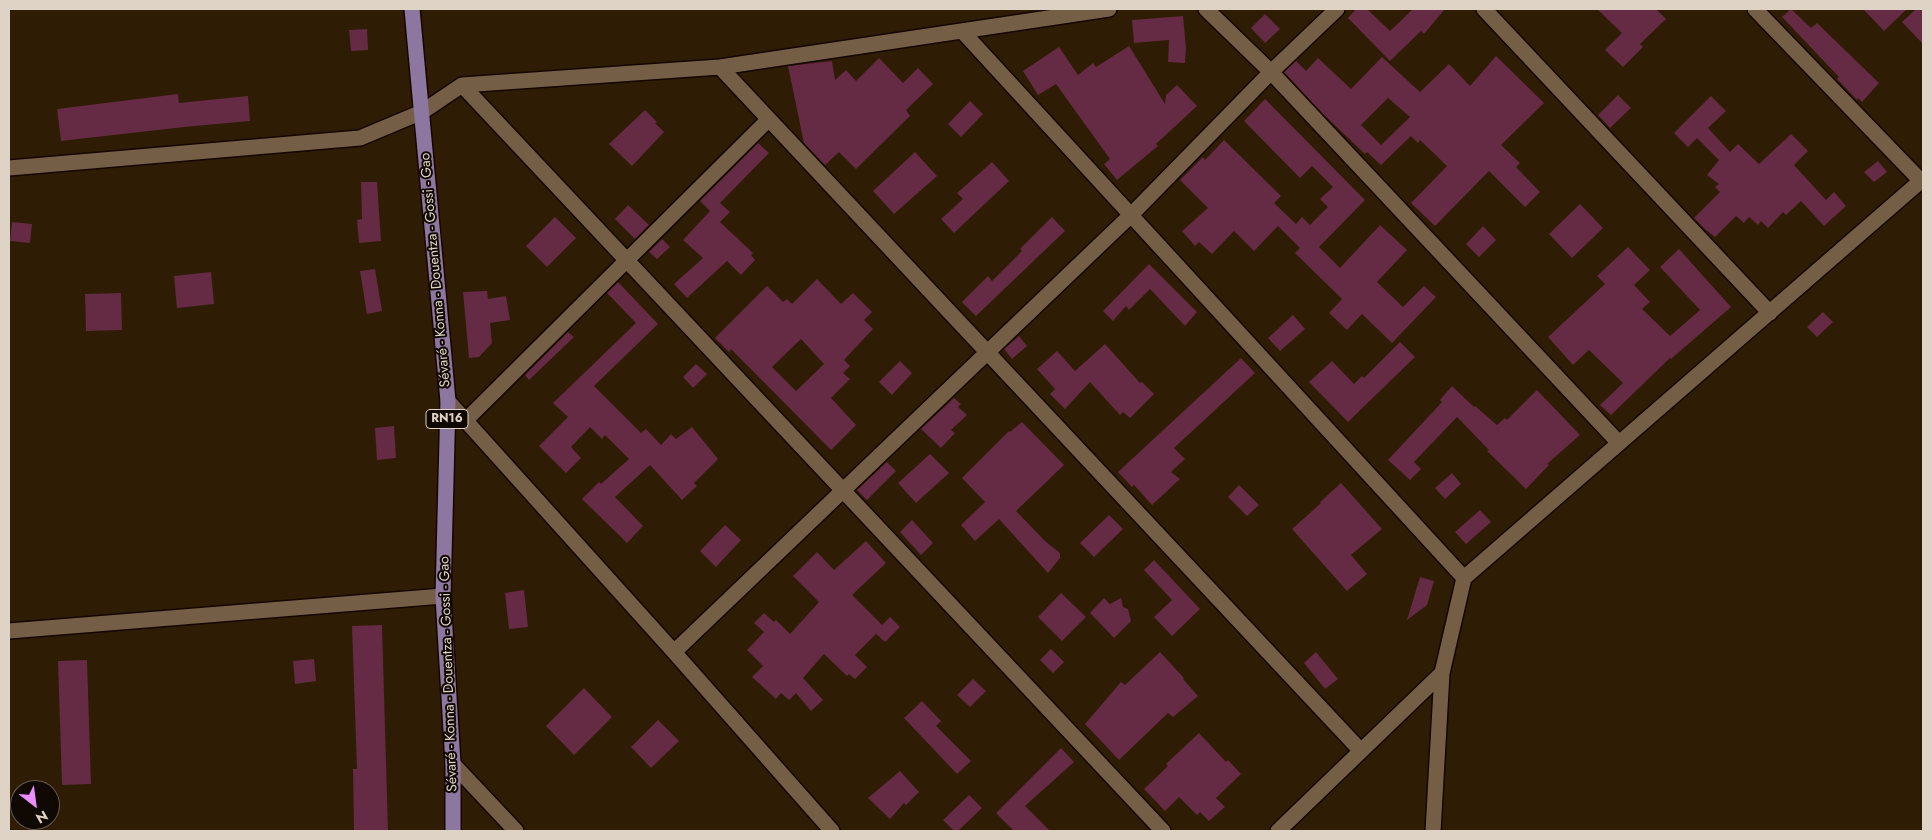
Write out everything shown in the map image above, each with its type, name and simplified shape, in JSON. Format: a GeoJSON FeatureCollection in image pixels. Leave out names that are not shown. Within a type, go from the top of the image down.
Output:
{"type":"FeatureCollection","features":[{"type":"Feature","properties":{"kind":"main road","name":"Sévaré - Konna - Douentza - Gossi - Gao"},"geometry":{"type":"LineString","coordinates":[[412,9],[448,401],[443,596],[453,764],[454,831]]}},
{"type":"Feature","properties":{"kind":"street"},"geometry":{"type":"LineString","coordinates":[[9,168],[360,138],[422,112],[462,85],[720,68],[1109,9]]}},
{"type":"Feature","properties":{"kind":"street"},"geometry":{"type":"LineString","coordinates":[[1206,9],[1271,72],[1619,443]]}},
{"type":"Feature","properties":{"kind":"street"},"geometry":{"type":"LineString","coordinates":[[674,652],[1131,215],[1271,72],[1337,9]]}},
{"type":"Feature","properties":{"kind":"street"},"geometry":{"type":"LineString","coordinates":[[1484,9],[1770,313]]}},
{"type":"Feature","properties":{"kind":"street"},"geometry":{"type":"LineString","coordinates":[[1433,831],[1442,673],[1464,578],[1922,180],[1755,9]]}},
{"type":"Feature","properties":{"kind":"street"},"geometry":{"type":"LineString","coordinates":[[962,31],[1464,578]]}},
{"type":"Feature","properties":{"kind":"street"},"geometry":{"type":"LineString","coordinates":[[720,68],[1361,751]]}},
{"type":"Feature","properties":{"kind":"street"},"geometry":{"type":"LineString","coordinates":[[462,85],[628,259],[1163,831]]}},
{"type":"Feature","properties":{"kind":"street"},"geometry":{"type":"LineString","coordinates":[[465,420],[769,120]]}},
{"type":"Feature","properties":{"kind":"street"},"geometry":{"type":"LineString","coordinates":[[448,401],[832,831]]}},
{"type":"Feature","properties":{"kind":"street"},"geometry":{"type":"LineString","coordinates":[[9,631],[443,596]]}},
{"type":"Feature","properties":{"kind":"street"},"geometry":{"type":"LineString","coordinates":[[1278,831],[1442,673]]}},
{"type":"Feature","properties":{"kind":"street"},"geometry":{"type":"LineString","coordinates":[[453,764],[516,831]]}},
{"type":"Feature","properties":{"kind":"building"},"geometry":{"type":"Polygon","coordinates":[[[1356,9],[1367,9],[1390,31],[1413,9],[1445,9],[1424,34],[1421,31],[1390,61],[1348,18],[1356,9]]]}},
{"type":"Feature","properties":{"kind":"building"},"geometry":{"type":"Polygon","coordinates":[[[1597,9],[1656,9],[1666,19],[1640,44],[1643,47],[1623,67],[1605,50],[1622,33],[1597,9]]]}},
{"type":"Feature","properties":{"kind":"building"},"geometry":{"type":"Polygon","coordinates":[[[1791,9],[1811,28],[1817,23],[1879,83],[1862,102],[1858,98],[1857,100],[1837,79],[1839,77],[1782,17],[1791,9]]]}},
{"type":"Feature","properties":{"kind":"building"},"geometry":{"type":"Polygon","coordinates":[[[1863,9],[1907,9],[1884,31],[1863,9]]]}},
{"type":"Feature","properties":{"kind":"building"},"geometry":{"type":"Polygon","coordinates":[[[1916,9],[1923,9],[1923,44],[1902,22],[1916,9]]]}},
{"type":"Feature","properties":{"kind":"building"},"geometry":{"type":"Polygon","coordinates":[[[1265,14],[1280,29],[1265,43],[1251,28],[1265,14]]]}},
{"type":"Feature","properties":{"kind":"building"},"geometry":{"type":"Polygon","coordinates":[[[1183,16],[1186,48],[1185,63],[1168,62],[1169,40],[1134,43],[1132,20],[1183,16]]]}},
{"type":"Feature","properties":{"kind":"building"},"geometry":{"type":"Polygon","coordinates":[[[367,29],[368,50],[351,51],[349,30],[367,29]]]}},
{"type":"Feature","properties":{"kind":"building"},"geometry":{"type":"Polygon","coordinates":[[[1129,46],[1165,104],[1166,95],[1177,85],[1197,106],[1156,144],[1158,146],[1117,180],[1104,164],[1110,159],[1056,84],[1038,95],[1023,71],[1059,47],[1078,75],[1093,63],[1096,67],[1129,46]]]}},
{"type":"Feature","properties":{"kind":"building"},"geometry":{"type":"Polygon","coordinates":[[[1496,56],[1544,103],[1501,145],[1520,163],[1516,167],[1540,192],[1525,207],[1489,171],[1435,226],[1411,203],[1447,166],[1420,140],[1418,143],[1411,136],[1381,165],[1367,152],[1365,154],[1322,113],[1284,72],[1296,61],[1306,71],[1318,58],[1351,89],[1382,57],[1420,92],[1449,64],[1470,86],[1496,56]],[[1388,98],[1361,125],[1381,145],[1410,117],[1388,98]]]}},
{"type":"Feature","properties":{"kind":"building"},"geometry":{"type":"Polygon","coordinates":[[[879,58],[903,83],[918,68],[933,84],[906,110],[910,116],[856,169],[839,152],[825,165],[804,143],[788,66],[832,61],[835,80],[846,70],[856,81],[879,58]]]}},
{"type":"Feature","properties":{"kind":"building"},"geometry":{"type":"Polygon","coordinates":[[[178,94],[179,103],[248,96],[250,121],[61,141],[57,109],[178,94]]]}},
{"type":"Feature","properties":{"kind":"building"},"geometry":{"type":"Polygon","coordinates":[[[1618,95],[1631,108],[1610,128],[1598,115],[1618,95]]]}},
{"type":"Feature","properties":{"kind":"building"},"geometry":{"type":"Polygon","coordinates":[[[1711,96],[1726,111],[1708,128],[1730,152],[1738,144],[1759,164],[1791,134],[1808,151],[1794,165],[1826,200],[1834,192],[1846,206],[1824,226],[1801,201],[1786,215],[1783,212],[1768,228],[1761,221],[1758,225],[1749,217],[1744,223],[1736,216],[1715,237],[1706,230],[1694,218],[1720,192],[1715,187],[1719,184],[1707,175],[1719,160],[1697,138],[1688,147],[1674,133],[1711,96]]]}},
{"type":"Feature","properties":{"kind":"building"},"geometry":{"type":"Polygon","coordinates":[[[1265,99],[1365,200],[1319,247],[1340,268],[1380,225],[1407,250],[1377,282],[1403,307],[1424,286],[1436,297],[1392,343],[1362,314],[1347,330],[1329,313],[1342,299],[1295,253],[1300,248],[1278,226],[1254,251],[1234,231],[1212,254],[1199,242],[1195,246],[1182,231],[1208,208],[1180,180],[1203,157],[1205,160],[1224,140],[1281,196],[1274,203],[1296,224],[1302,217],[1310,225],[1328,207],[1320,199],[1333,187],[1312,166],[1300,178],[1244,121],[1265,99]]]}},
{"type":"Feature","properties":{"kind":"building"},"geometry":{"type":"Polygon","coordinates":[[[970,101],[983,114],[961,137],[948,124],[970,101]]]}},
{"type":"Feature","properties":{"kind":"building"},"geometry":{"type":"Polygon","coordinates":[[[645,110],[664,132],[632,166],[609,144],[645,110]]]}},
{"type":"Feature","properties":{"kind":"building"},"geometry":{"type":"Polygon","coordinates":[[[758,143],[769,153],[720,203],[730,212],[720,222],[753,253],[751,255],[755,260],[741,275],[727,261],[687,298],[674,284],[703,258],[683,240],[710,211],[700,201],[758,143]]]}},
{"type":"Feature","properties":{"kind":"building"},"geometry":{"type":"Polygon","coordinates":[[[915,152],[937,176],[894,214],[873,191],[915,152]]]}},
{"type":"Feature","properties":{"kind":"building"},"geometry":{"type":"Polygon","coordinates":[[[1878,161],[1887,172],[1874,182],[1864,172],[1878,161]]]}},
{"type":"Feature","properties":{"kind":"building"},"geometry":{"type":"Polygon","coordinates":[[[992,162],[1009,181],[954,233],[941,219],[963,199],[957,193],[992,162]]]}},
{"type":"Feature","properties":{"kind":"building"},"geometry":{"type":"Polygon","coordinates":[[[361,182],[377,182],[381,241],[359,243],[357,220],[362,219],[361,182]]]}},
{"type":"Feature","properties":{"kind":"building"},"geometry":{"type":"Polygon","coordinates":[[[1580,204],[1603,228],[1572,258],[1549,234],[1580,204]]]}},
{"type":"Feature","properties":{"kind":"building"},"geometry":{"type":"Polygon","coordinates":[[[628,205],[649,225],[635,239],[615,219],[628,205]]]}},
{"type":"Feature","properties":{"kind":"building"},"geometry":{"type":"Polygon","coordinates":[[[555,217],[576,238],[547,267],[526,246],[555,217]]]}},
{"type":"Feature","properties":{"kind":"building"},"geometry":{"type":"Polygon","coordinates":[[[1052,217],[1065,231],[976,316],[962,302],[988,276],[992,281],[1052,217]]]}},
{"type":"Feature","properties":{"kind":"building"},"geometry":{"type":"Polygon","coordinates":[[[12,222],[32,224],[30,243],[10,241],[12,222]]]}},
{"type":"Feature","properties":{"kind":"building"},"geometry":{"type":"Polygon","coordinates":[[[1483,226],[1496,240],[1479,257],[1466,244],[1483,226]]]}},
{"type":"Feature","properties":{"kind":"building"},"geometry":{"type":"Polygon","coordinates":[[[662,239],[670,247],[657,259],[649,252],[662,239]]]}},
{"type":"Feature","properties":{"kind":"building"},"geometry":{"type":"Polygon","coordinates":[[[1628,247],[1650,270],[1634,285],[1650,302],[1642,309],[1670,336],[1700,310],[1660,267],[1679,249],[1731,307],[1670,358],[1611,415],[1600,405],[1623,383],[1589,350],[1573,365],[1548,337],[1605,284],[1597,276],[1628,247]]]}},
{"type":"Feature","properties":{"kind":"building"},"geometry":{"type":"Polygon","coordinates":[[[1149,264],[1197,312],[1185,326],[1150,289],[1129,310],[1126,306],[1113,321],[1103,311],[1149,264]]]}},
{"type":"Feature","properties":{"kind":"building"},"geometry":{"type":"Polygon","coordinates":[[[375,269],[382,311],[367,314],[360,271],[375,269]]]}},
{"type":"Feature","properties":{"kind":"building"},"geometry":{"type":"Polygon","coordinates":[[[211,272],[214,304],[177,308],[174,276],[211,272]]]}},
{"type":"Feature","properties":{"kind":"building"},"geometry":{"type":"Polygon","coordinates":[[[817,279],[841,304],[853,293],[872,312],[864,320],[873,329],[844,360],[850,366],[843,373],[850,379],[831,398],[856,425],[831,450],[731,349],[729,352],[715,338],[767,286],[783,302],[787,299],[792,304],[817,279]],[[801,339],[772,367],[796,391],[824,364],[801,339]]]}},
{"type":"Feature","properties":{"kind":"building"},"geometry":{"type":"Polygon","coordinates":[[[618,282],[658,324],[594,386],[641,433],[646,429],[661,445],[671,434],[676,439],[692,427],[718,459],[694,483],[697,486],[682,500],[650,465],[615,497],[643,526],[627,543],[582,499],[599,482],[601,484],[629,459],[605,435],[602,439],[590,427],[571,447],[581,458],[566,473],[539,446],[568,417],[553,403],[636,323],[607,293],[618,282]]]}},
{"type":"Feature","properties":{"kind":"building"},"geometry":{"type":"Polygon","coordinates":[[[487,291],[488,299],[506,296],[510,320],[490,323],[492,343],[479,357],[469,358],[463,292],[487,291]]]}},
{"type":"Feature","properties":{"kind":"building"},"geometry":{"type":"Polygon","coordinates":[[[121,293],[122,330],[86,331],[85,294],[121,293]]]}},
{"type":"Feature","properties":{"kind":"building"},"geometry":{"type":"Polygon","coordinates":[[[1823,312],[1833,322],[1817,337],[1807,327],[1823,312]]]}},
{"type":"Feature","properties":{"kind":"building"},"geometry":{"type":"Polygon","coordinates":[[[1293,315],[1305,329],[1280,351],[1268,338],[1293,315]]]}},
{"type":"Feature","properties":{"kind":"building"},"geometry":{"type":"Polygon","coordinates":[[[568,332],[574,337],[529,380],[525,375],[568,332]]]}},
{"type":"Feature","properties":{"kind":"building"},"geometry":{"type":"Polygon","coordinates":[[[1019,336],[1027,346],[1012,359],[1004,349],[1019,336]]]}},
{"type":"Feature","properties":{"kind":"building"},"geometry":{"type":"Polygon","coordinates":[[[1400,342],[1415,357],[1348,422],[1309,382],[1332,361],[1354,384],[1362,376],[1364,378],[1400,342]]]}},
{"type":"Feature","properties":{"kind":"building"},"geometry":{"type":"Polygon","coordinates":[[[1105,344],[1140,383],[1142,382],[1154,394],[1130,418],[1123,412],[1120,415],[1090,382],[1065,409],[1050,394],[1055,389],[1037,369],[1057,351],[1075,371],[1105,344]]]}},
{"type":"Feature","properties":{"kind":"building"},"geometry":{"type":"Polygon","coordinates":[[[1241,358],[1255,373],[1174,448],[1185,459],[1171,472],[1180,479],[1152,505],[1134,485],[1132,487],[1118,472],[1241,358]]]}},
{"type":"Feature","properties":{"kind":"building"},"geometry":{"type":"Polygon","coordinates":[[[900,361],[912,373],[892,395],[879,382],[900,361]]]}},
{"type":"Feature","properties":{"kind":"building"},"geometry":{"type":"Polygon","coordinates":[[[696,364],[707,374],[693,388],[683,377],[696,364]]]}},
{"type":"Feature","properties":{"kind":"building"},"geometry":{"type":"Polygon","coordinates":[[[1452,386],[1497,425],[1505,418],[1507,420],[1537,390],[1580,435],[1547,464],[1549,465],[1526,489],[1487,451],[1489,450],[1457,417],[1414,462],[1421,469],[1410,480],[1388,460],[1442,402],[1440,400],[1452,386]]]}},
{"type":"Feature","properties":{"kind":"building"},"geometry":{"type":"Polygon","coordinates":[[[954,398],[961,404],[958,407],[967,415],[951,430],[955,433],[941,448],[921,429],[954,398]]]}},
{"type":"Feature","properties":{"kind":"building"},"geometry":{"type":"Polygon","coordinates":[[[1022,422],[1064,465],[1016,511],[1045,541],[1060,553],[1060,558],[1048,573],[999,519],[975,541],[961,525],[985,502],[962,478],[1009,431],[1022,422]]]}},
{"type":"Feature","properties":{"kind":"building"},"geometry":{"type":"Polygon","coordinates":[[[394,426],[396,458],[377,460],[375,428],[394,426]]]}},
{"type":"Feature","properties":{"kind":"building"},"geometry":{"type":"Polygon","coordinates":[[[930,454],[949,473],[916,503],[898,483],[930,454]]]}},
{"type":"Feature","properties":{"kind":"building"},"geometry":{"type":"Polygon","coordinates":[[[887,462],[896,471],[867,500],[857,490],[887,462]]]}},
{"type":"Feature","properties":{"kind":"building"},"geometry":{"type":"Polygon","coordinates":[[[1452,473],[1461,484],[1445,499],[1435,488],[1452,473]]]}},
{"type":"Feature","properties":{"kind":"building"},"geometry":{"type":"Polygon","coordinates":[[[1341,483],[1382,529],[1351,555],[1367,574],[1347,591],[1292,529],[1341,483]]]}},
{"type":"Feature","properties":{"kind":"building"},"geometry":{"type":"Polygon","coordinates":[[[1239,485],[1259,505],[1247,516],[1228,497],[1239,485]]]}},
{"type":"Feature","properties":{"kind":"building"},"geometry":{"type":"Polygon","coordinates":[[[1480,510],[1491,522],[1466,544],[1455,532],[1480,510]]]}},
{"type":"Feature","properties":{"kind":"building"},"geometry":{"type":"Polygon","coordinates":[[[1109,515],[1123,529],[1094,557],[1080,543],[1109,515]]]}},
{"type":"Feature","properties":{"kind":"building"},"geometry":{"type":"Polygon","coordinates":[[[912,520],[933,543],[921,555],[900,532],[912,520]]]}},
{"type":"Feature","properties":{"kind":"building"},"geometry":{"type":"Polygon","coordinates":[[[725,525],[741,540],[716,567],[700,551],[725,525]]]}},
{"type":"Feature","properties":{"kind":"building"},"geometry":{"type":"Polygon","coordinates":[[[866,541],[886,563],[852,595],[882,625],[890,617],[900,627],[885,642],[876,634],[855,655],[867,667],[855,679],[849,674],[847,676],[824,654],[803,678],[823,700],[811,711],[796,693],[789,700],[781,693],[776,699],[752,677],[763,666],[747,650],[764,632],[754,623],[764,613],[774,622],[776,620],[790,634],[819,602],[793,576],[817,552],[834,570],[866,541]]]}},
{"type":"Feature","properties":{"kind":"building"},"geometry":{"type":"Polygon","coordinates":[[[1154,560],[1200,609],[1172,636],[1154,617],[1172,600],[1144,570],[1154,560]]]}},
{"type":"Feature","properties":{"kind":"building"},"geometry":{"type":"Polygon","coordinates":[[[1420,577],[1434,581],[1427,605],[1407,620],[1420,577]]]}},
{"type":"Feature","properties":{"kind":"building"},"geometry":{"type":"Polygon","coordinates":[[[524,590],[528,627],[509,629],[505,593],[524,590]]]}},
{"type":"Feature","properties":{"kind":"building"},"geometry":{"type":"Polygon","coordinates":[[[1061,593],[1086,617],[1062,641],[1038,617],[1061,593]]]}},
{"type":"Feature","properties":{"kind":"building"},"geometry":{"type":"Polygon","coordinates":[[[1104,598],[1110,604],[1121,598],[1123,607],[1128,609],[1131,621],[1114,638],[1090,613],[1104,598]]]}},
{"type":"Feature","properties":{"kind":"building"},"geometry":{"type":"Polygon","coordinates":[[[382,625],[388,831],[354,831],[353,769],[357,769],[352,626],[382,625]]]}},
{"type":"Feature","properties":{"kind":"building"},"geometry":{"type":"Polygon","coordinates":[[[1051,649],[1064,662],[1053,673],[1040,660],[1051,649]]]}},
{"type":"Feature","properties":{"kind":"building"},"geometry":{"type":"Polygon","coordinates":[[[1160,652],[1198,696],[1173,717],[1168,713],[1119,760],[1085,724],[1121,682],[1125,685],[1160,652]]]}},
{"type":"Feature","properties":{"kind":"building"},"geometry":{"type":"Polygon","coordinates":[[[1316,652],[1338,679],[1325,689],[1304,663],[1316,652]]]}},
{"type":"Feature","properties":{"kind":"building"},"geometry":{"type":"Polygon","coordinates":[[[314,659],[316,681],[295,684],[293,661],[314,659]]]}},
{"type":"Feature","properties":{"kind":"building"},"geometry":{"type":"Polygon","coordinates":[[[87,660],[91,784],[62,785],[58,661],[87,660]]]}},
{"type":"Feature","properties":{"kind":"building"},"geometry":{"type":"Polygon","coordinates":[[[973,679],[986,691],[970,707],[957,695],[973,679]]]}},
{"type":"Feature","properties":{"kind":"building"},"geometry":{"type":"Polygon","coordinates":[[[584,688],[612,717],[574,755],[546,726],[584,688]]]}},
{"type":"Feature","properties":{"kind":"building"},"geometry":{"type":"Polygon","coordinates":[[[922,701],[941,721],[936,726],[971,761],[957,774],[904,718],[922,701]]]}},
{"type":"Feature","properties":{"kind":"building"},"geometry":{"type":"Polygon","coordinates":[[[658,720],[679,741],[651,768],[631,747],[658,720]]]}},
{"type":"Feature","properties":{"kind":"building"},"geometry":{"type":"Polygon","coordinates":[[[1199,733],[1226,762],[1228,760],[1241,774],[1216,798],[1225,807],[1209,821],[1200,812],[1197,815],[1179,797],[1165,811],[1144,789],[1168,766],[1166,764],[1199,733]]]}},
{"type":"Feature","properties":{"kind":"building"},"geometry":{"type":"Polygon","coordinates":[[[1061,748],[1074,762],[1025,806],[1050,831],[1014,831],[996,813],[1061,748]]]}},
{"type":"Feature","properties":{"kind":"building"},"geometry":{"type":"Polygon","coordinates":[[[900,771],[919,792],[906,805],[904,803],[890,819],[868,798],[900,771]]]}},
{"type":"Feature","properties":{"kind":"building"},"geometry":{"type":"Polygon","coordinates":[[[969,795],[982,808],[958,831],[954,831],[943,820],[969,795]]]}}]}
